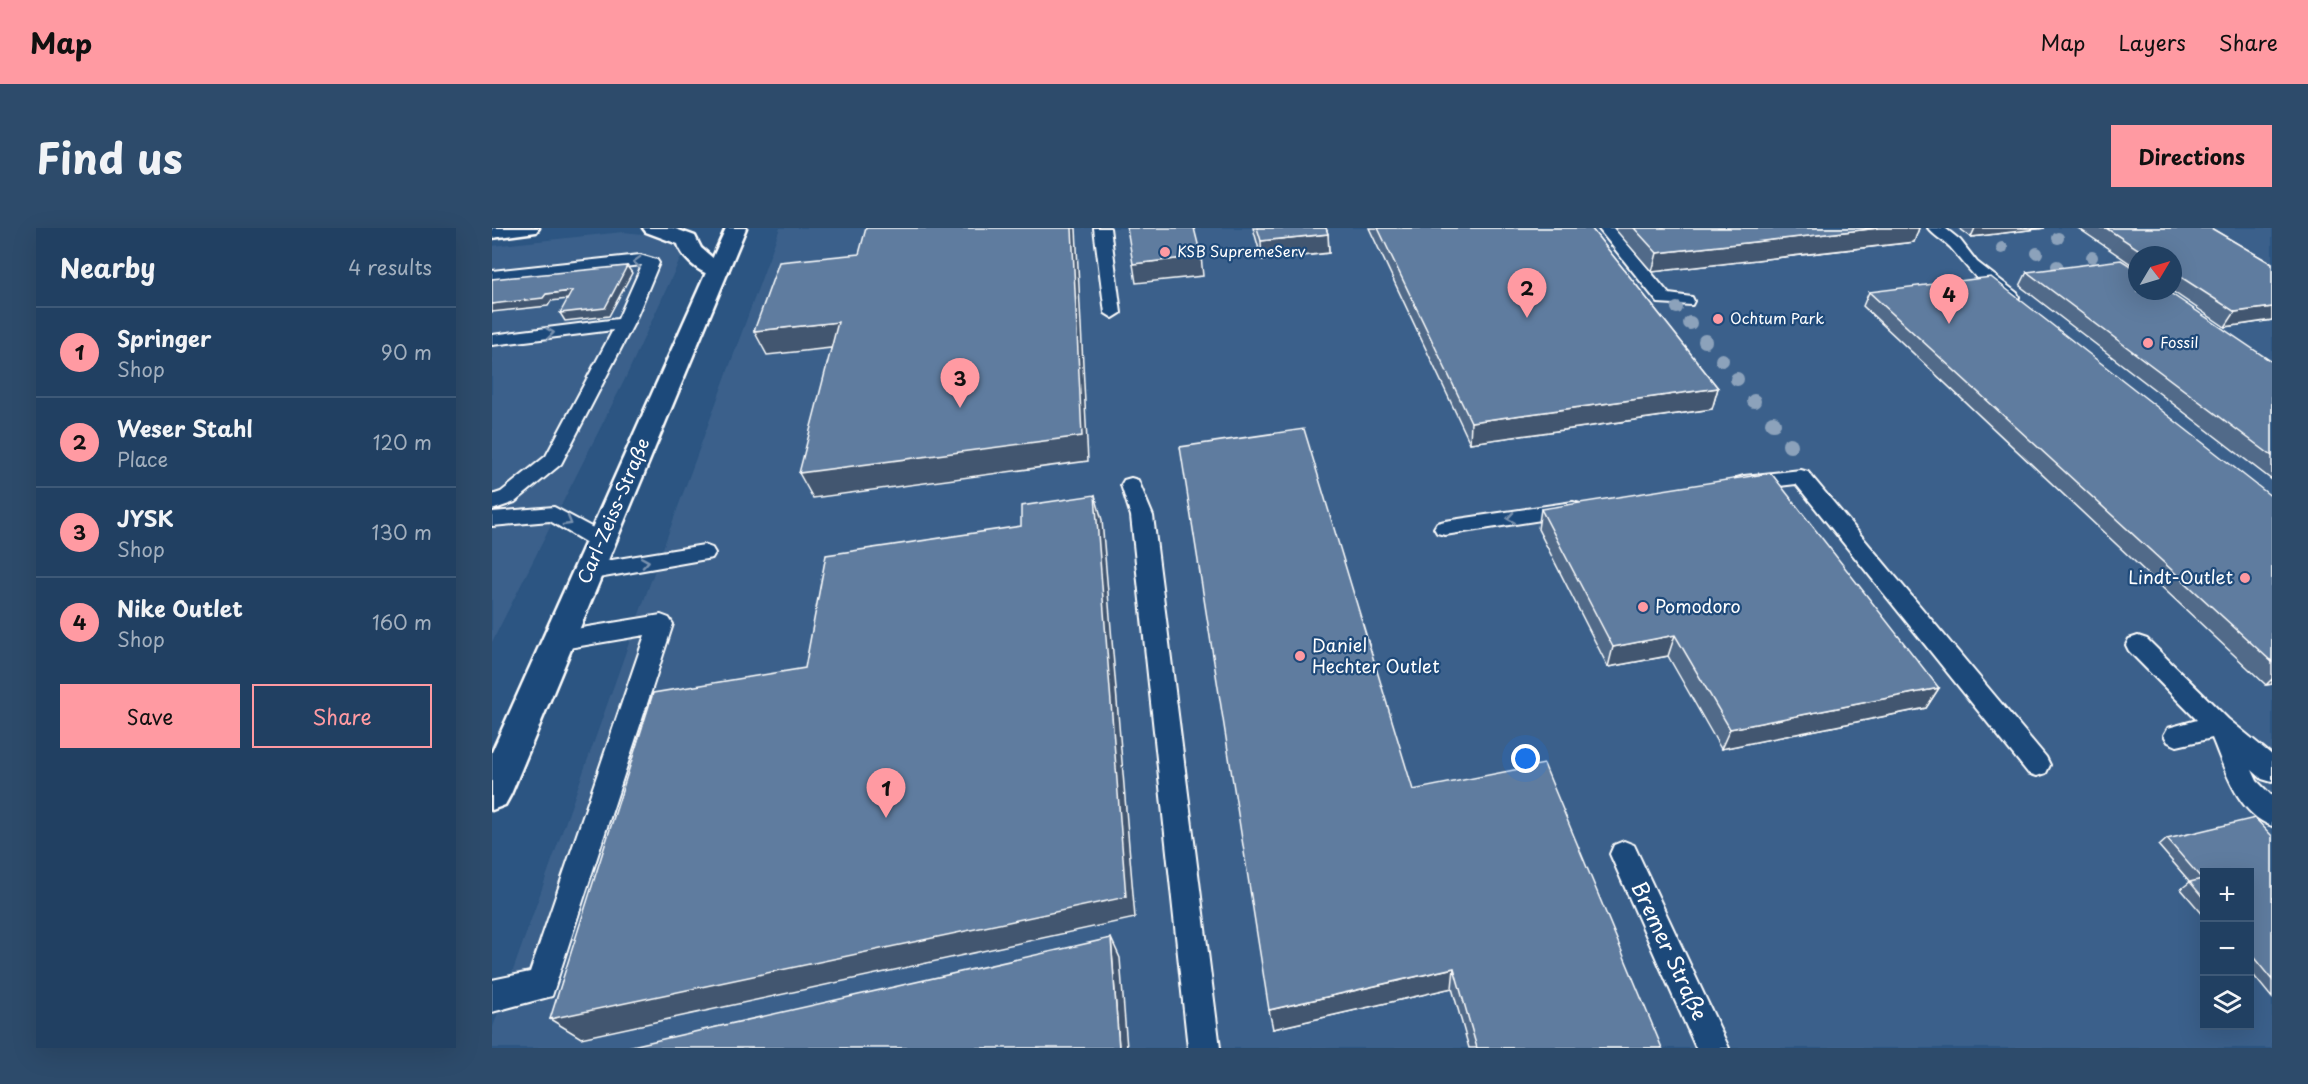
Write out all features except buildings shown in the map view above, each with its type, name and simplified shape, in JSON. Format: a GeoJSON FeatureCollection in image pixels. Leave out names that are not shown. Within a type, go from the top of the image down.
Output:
{"type":"FeatureCollection","features":[{"type":"Feature","properties":{"kind":"main road"},"geometry":{"type":"LineString","coordinates":[[492,232],[529,228]]}},
{"type":"Feature","properties":{"kind":"main road"},"geometry":{"type":"LineString","coordinates":[[653,228],[688,240],[691,250],[717,272]]}},
{"type":"Feature","properties":{"kind":"main road","name":"Carl-Zeiss-Straße"},"geometry":{"type":"LineString","coordinates":[[492,794],[736,228]]}},
{"type":"Feature","properties":{"kind":"lane"},"geometry":{"type":"LineString","coordinates":[[1102,228],[1113,313]]}},
{"type":"Feature","properties":{"kind":"lane"},"geometry":{"type":"LineString","coordinates":[[1606,228],[1664,299],[1686,301]]}},
{"type":"Feature","properties":{"kind":"lane"},"geometry":{"type":"LineString","coordinates":[[1936,228],[1955,243],[1971,265],[2030,312]]}},
{"type":"Feature","properties":{"kind":"lane"},"geometry":{"type":"LineString","coordinates":[[492,276],[640,260],[651,263],[625,323],[555,460],[508,496],[492,503]]}},
{"type":"Feature","properties":{"kind":"lane"},"geometry":{"type":"LineString","coordinates":[[492,340],[625,323]]}},
{"type":"Feature","properties":{"kind":"lane"},"geometry":{"type":"LineString","coordinates":[[1722,486],[1801,477],[2037,765]]}},
{"type":"Feature","properties":{"kind":"lane"},"geometry":{"type":"LineString","coordinates":[[1131,485],[1142,516],[1204,1048]]}},
{"type":"Feature","properties":{"kind":"lane"},"geometry":{"type":"LineString","coordinates":[[1445,528],[1595,506]]}},
{"type":"Feature","properties":{"kind":"lane"},"geometry":{"type":"LineString","coordinates":[[492,519],[554,514],[600,541]]}},
{"type":"Feature","properties":{"kind":"lane"},"geometry":{"type":"LineString","coordinates":[[587,572],[704,553]]}},
{"type":"Feature","properties":{"kind":"lane"},"geometry":{"type":"LineString","coordinates":[[492,996],[541,985],[661,624],[557,641]]}},
{"type":"Feature","properties":{"kind":"lane"},"geometry":{"type":"LineString","coordinates":[[2138,645],[2219,726],[2272,771]]}},
{"type":"Feature","properties":{"kind":"lane"},"geometry":{"type":"LineString","coordinates":[[2177,735],[2219,726]]}},
{"type":"Feature","properties":{"kind":"lane"},"geometry":{"type":"LineString","coordinates":[[2219,726],[2247,789],[2272,814]]}},
{"type":"Feature","properties":{"kind":"lane","name":"Bremer Straße"},"geometry":{"type":"LineString","coordinates":[[1624,854],[1713,1048]]}},
{"type":"Feature","properties":{"kind":"shaded area"},"geometry":{"type":"Polygon","coordinates":[[[780,228],[2272,228],[2272,1048],[492,1048],[492,1030],[647,592],[780,228]]]}},
{"type":"Feature","properties":{"kind":"shaded area"},"geometry":{"type":"Polygon","coordinates":[[[623,232],[652,235],[675,244],[681,257],[624,381],[492,642],[492,246],[623,232]]]}},
{"type":"Feature","properties":{"kind":"place","name":"KSB SupremeServ"},"geometry":{"type":"Point","coordinates":[1165,252]}},
{"type":"Feature","properties":{"kind":"place","name":"Weser Stahl"},"geometry":{"type":"Point","coordinates":[1527,318]}},
{"type":"Feature","properties":{"kind":"place","name":"Ochtum Park"},"geometry":{"type":"Point","coordinates":[1718,319]}},
{"type":"Feature","properties":{"kind":"place","name":"Nike Outlet"},"geometry":{"type":"Point","coordinates":[1949,324]}},
{"type":"Feature","properties":{"kind":"place","name":"Fossil"},"geometry":{"type":"Point","coordinates":[2148,343]}},
{"type":"Feature","properties":{"kind":"place","name":"JYSK"},"geometry":{"type":"Point","coordinates":[960,408]}},
{"type":"Feature","properties":{"kind":"place","name":"Lindt-Outlet"},"geometry":{"type":"Point","coordinates":[2245,578]}},
{"type":"Feature","properties":{"kind":"place","name":"Pomodoro"},"geometry":{"type":"Point","coordinates":[1643,607]}},
{"type":"Feature","properties":{"kind":"place","name":"Daniel Hechter Outlet"},"geometry":{"type":"Point","coordinates":[1300,656]}},
{"type":"Feature","properties":{"kind":"place","name":"Springer"},"geometry":{"type":"Point","coordinates":[886,818]}}]}
